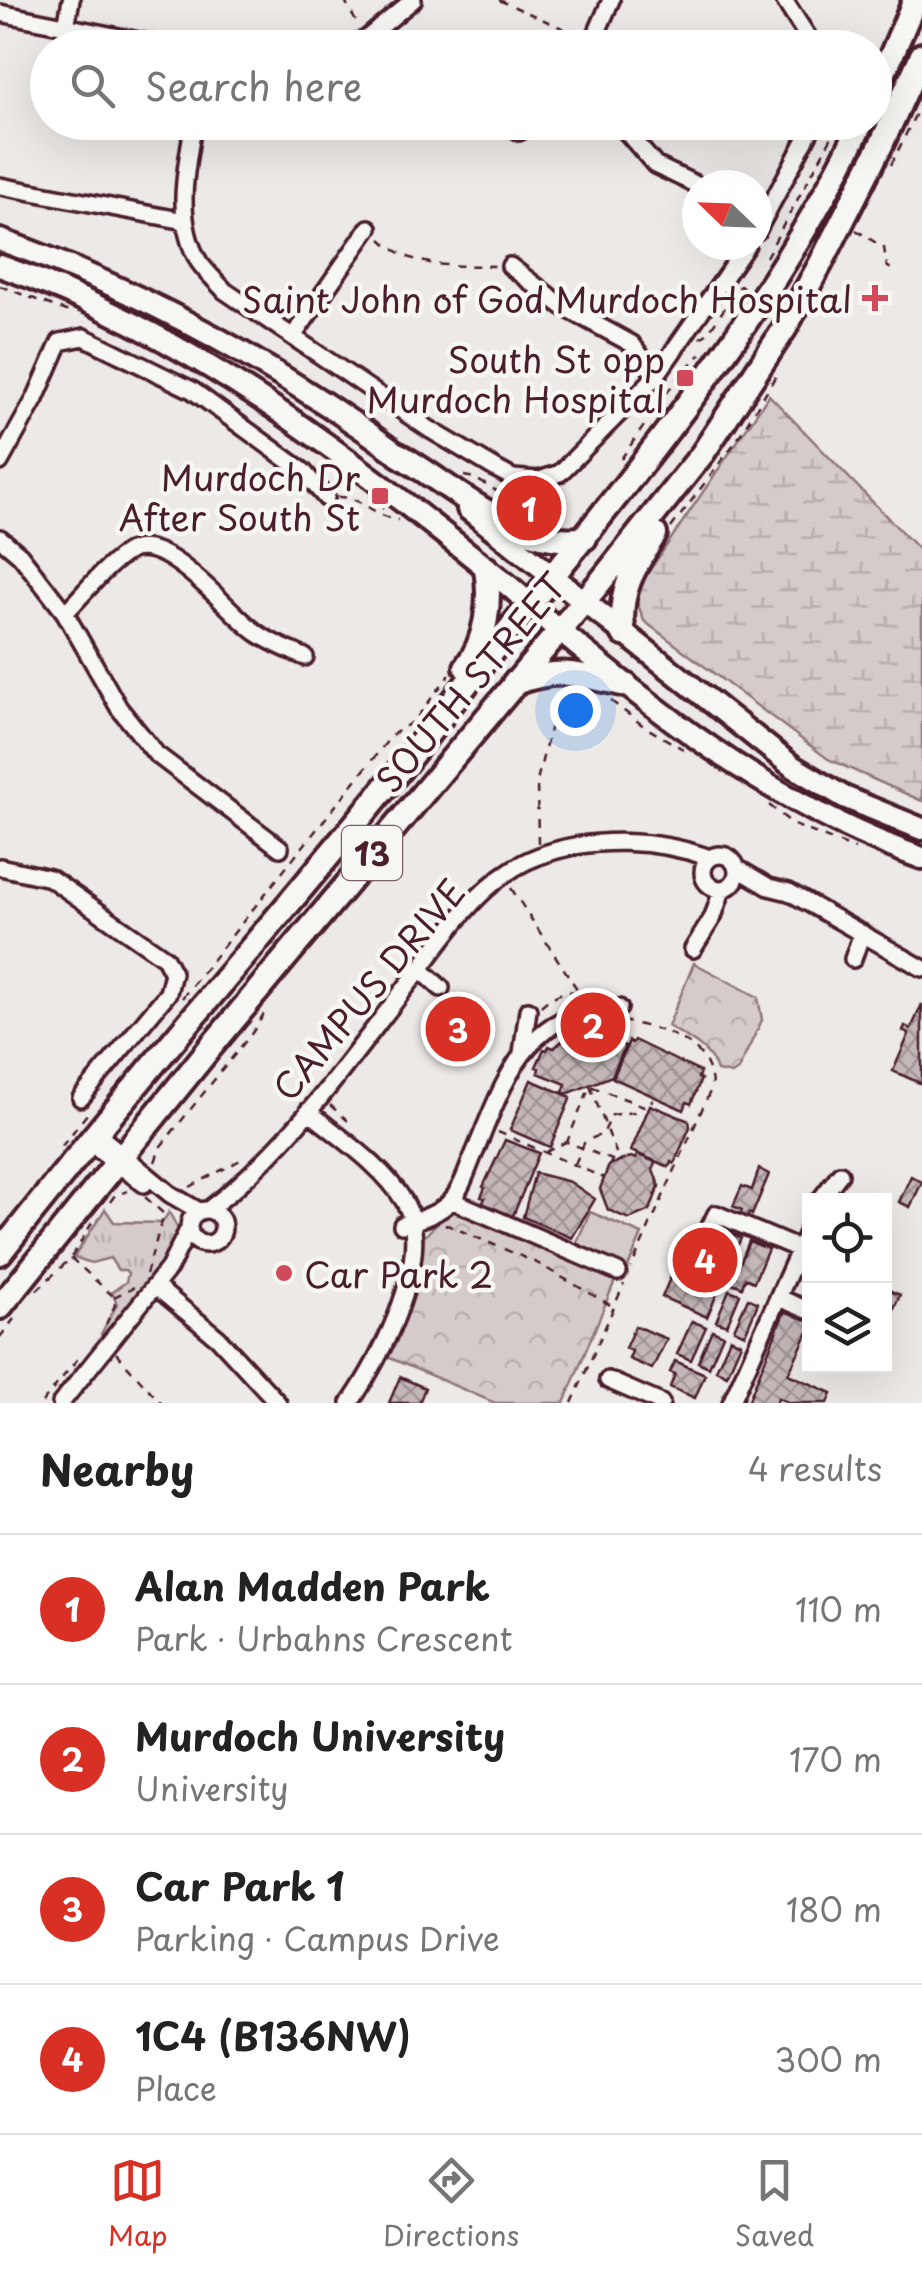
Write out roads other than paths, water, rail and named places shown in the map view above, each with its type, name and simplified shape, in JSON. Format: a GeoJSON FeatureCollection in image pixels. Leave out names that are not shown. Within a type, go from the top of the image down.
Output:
{"type":"FeatureCollection","features":[{"type":"Feature","properties":{"kind":"highway"},"geometry":{"type":"LineString","coordinates":[[892,54],[915,0]]}},
{"type":"Feature","properties":{"kind":"highway","name":"SOUTH STREET"},"geometry":{"type":"LineString","coordinates":[[892,122],[922,55]]}},
{"type":"Feature","properties":{"kind":"highway","name":"SOUTH STREET"},"geometry":{"type":"LineString","coordinates":[[0,1253],[91,1137],[406,762],[709,379],[764,296],[853,140]]}},
{"type":"Feature","properties":{"kind":"highway","name":"SOUTH STREET"},"geometry":{"type":"LineString","coordinates":[[0,1307],[584,601],[734,408],[821,263],[884,140]]}},
{"type":"Feature","properties":{"kind":"highway"},"geometry":{"type":"LineString","coordinates":[[624,634],[622,610],[632,569],[734,408]]}},
{"type":"Feature","properties":{"kind":"highway"},"geometry":{"type":"LineString","coordinates":[[400,456],[525,532],[570,541],[585,538]]}},
{"type":"Feature","properties":{"kind":"highway"},"geometry":{"type":"LineString","coordinates":[[406,762],[430,712],[472,660],[490,591],[486,568]]}},
{"type":"Feature","properties":{"kind":"highway"},"geometry":{"type":"LineString","coordinates":[[514,683],[547,672],[564,672],[626,685]]}},
{"type":"Feature","properties":{"kind":"main road"},"geometry":{"type":"LineString","coordinates":[[0,240],[150,304],[318,400],[400,456],[792,766],[844,797],[922,830]]}},
{"type":"Feature","properties":{"kind":"main road"},"geometry":{"type":"LineString","coordinates":[[0,266],[119,318],[235,382],[317,436],[714,752],[774,791],[847,829],[922,858]]}},
{"type":"Feature","properties":{"kind":"street"},"geometry":{"type":"LineString","coordinates":[[66,26],[71,0]]}},
{"type":"Feature","properties":{"kind":"street"},"geometry":{"type":"LineString","coordinates":[[377,30],[413,0]]}},
{"type":"Feature","properties":{"kind":"street"},"geometry":{"type":"LineString","coordinates":[[597,30],[611,0]]}},
{"type":"Feature","properties":{"kind":"street"},"geometry":{"type":"LineString","coordinates":[[784,0],[803,30]]}},
{"type":"Feature","properties":{"kind":"street"},"geometry":{"type":"LineString","coordinates":[[0,13],[86,30]]}},
{"type":"Feature","properties":{"kind":"street"},"geometry":{"type":"LineString","coordinates":[[191,140],[184,188],[185,222],[198,261],[225,292],[429,429],[512,478],[538,480],[560,473],[656,376],[737,260]]}},
{"type":"Feature","properties":{"kind":"street"},"geometry":{"type":"LineString","coordinates":[[634,140],[655,164],[682,178]]}},
{"type":"Feature","properties":{"kind":"street"},"geometry":{"type":"LineString","coordinates":[[772,203],[805,140]]}},
{"type":"Feature","properties":{"kind":"street"},"geometry":{"type":"LineString","coordinates":[[0,186],[185,222]]}},
{"type":"Feature","properties":{"kind":"street"},"geometry":{"type":"LineString","coordinates":[[294,335],[369,228]]}},
{"type":"Feature","properties":{"kind":"street"},"geometry":{"type":"LineString","coordinates":[[510,266],[562,306],[632,344],[656,376]]}},
{"type":"Feature","properties":{"kind":"street"},"geometry":{"type":"LineString","coordinates":[[0,462],[35,399],[60,342],[84,336],[192,390],[303,471],[326,498]]}},
{"type":"Feature","properties":{"kind":"street"},"geometry":{"type":"LineString","coordinates":[[0,538],[20,555],[65,614],[120,708],[156,754],[280,848]]}},
{"type":"Feature","properties":{"kind":"street"},"geometry":{"type":"LineString","coordinates":[[65,614],[120,558],[147,549],[198,578],[257,633],[305,657]]}},
{"type":"Feature","properties":{"kind":"street","name":"CAMPUS DRIVE"},"geometry":{"type":"LineString","coordinates":[[61,1403],[170,1268],[202,1217],[235,1190],[308,1110],[466,909],[509,872],[539,856],[619,840],[710,858],[726,856],[731,881]]}},
{"type":"Feature","properties":{"kind":"street"},"geometry":{"type":"LineString","coordinates":[[682,852],[710,887],[731,881],[788,892],[922,968]]}},
{"type":"Feature","properties":{"kind":"street"},"geometry":{"type":"LineString","coordinates":[[710,858],[703,869],[710,892],[696,943],[731,881]]}},
{"type":"Feature","properties":{"kind":"street"},"geometry":{"type":"LineString","coordinates":[[0,867],[50,878],[165,958],[172,973],[168,994],[88,1101]]}},
{"type":"Feature","properties":{"kind":"street"},"geometry":{"type":"LineString","coordinates":[[854,959],[862,933]]}},
{"type":"Feature","properties":{"kind":"street"},"geometry":{"type":"LineString","coordinates":[[420,969],[440,988]]}},
{"type":"Feature","properties":{"kind":"street"},"geometry":{"type":"LineString","coordinates":[[408,1224],[435,1213],[459,1190],[510,1070],[522,1052],[558,1022],[596,1008],[614,1013]]}},
{"type":"Feature","properties":{"kind":"street"},"geometry":{"type":"LineString","coordinates":[[522,1052],[528,1010]]}},
{"type":"Feature","properties":{"kind":"street"},"geometry":{"type":"LineString","coordinates":[[308,1110],[382,1174],[406,1203],[416,1245],[412,1271],[376,1356],[350,1403]]}},
{"type":"Feature","properties":{"kind":"street"},"geometry":{"type":"LineString","coordinates":[[91,1137],[172,1206],[202,1217],[195,1240],[208,1244]]}},
{"type":"Feature","properties":{"kind":"street"},"geometry":{"type":"LineString","coordinates":[[825,1193],[840,1174]]}},
{"type":"Feature","properties":{"kind":"street"},"geometry":{"type":"LineString","coordinates":[[451,1200],[618,1272]]}},
{"type":"Feature","properties":{"kind":"street"},"geometry":{"type":"LineString","coordinates":[[703,1241],[716,1214],[800,1249]]}},
{"type":"Feature","properties":{"kind":"street","name":"CAMPUS DRIVE"},"geometry":{"type":"LineString","coordinates":[[170,1268],[220,1238],[223,1232],[202,1217]]}},
{"type":"Feature","properties":{"kind":"street"},"geometry":{"type":"LineString","coordinates":[[731,1403],[802,1244]]}},
{"type":"Feature","properties":{"kind":"street"},"geometry":{"type":"LineString","coordinates":[[392,1266],[412,1271]]}},
{"type":"Feature","properties":{"kind":"street"},"geometry":{"type":"LineString","coordinates":[[155,1286],[218,1338],[278,1403]]}},
{"type":"Feature","properties":{"kind":"street"},"geometry":{"type":"LineString","coordinates":[[778,1298],[802,1308]]}},
{"type":"Feature","properties":{"kind":"street"},"geometry":{"type":"LineString","coordinates":[[608,1380],[661,1403]]}},
{"type":"Feature","properties":{"kind":"place","name":"Saint John of God Murdoch Hospital"},"geometry":{"type":"Point","coordinates":[875,298]}},
{"type":"Feature","properties":{"kind":"place","name":"South St opp Murdoch Hospital"},"geometry":{"type":"Point","coordinates":[685,378]}},
{"type":"Feature","properties":{"kind":"place","name":"Murdoch Dr After South St"},"geometry":{"type":"Point","coordinates":[380,496]}},
{"type":"Feature","properties":{"kind":"place","name":"Alan Madden Park"},"geometry":{"type":"Point","coordinates":[529,508]}},
{"type":"Feature","properties":{"kind":"place","name":"Murdoch University"},"geometry":{"type":"Point","coordinates":[593,1025]}},
{"type":"Feature","properties":{"kind":"place","name":"Car Park 1"},"geometry":{"type":"Point","coordinates":[458,1029]}},
{"type":"Feature","properties":{"kind":"place","name":"1C4 (B136NW)"},"geometry":{"type":"Point","coordinates":[705,1260]}},
{"type":"Feature","properties":{"kind":"place","name":"Car Park 2"},"geometry":{"type":"Point","coordinates":[284,1273]}}]}
